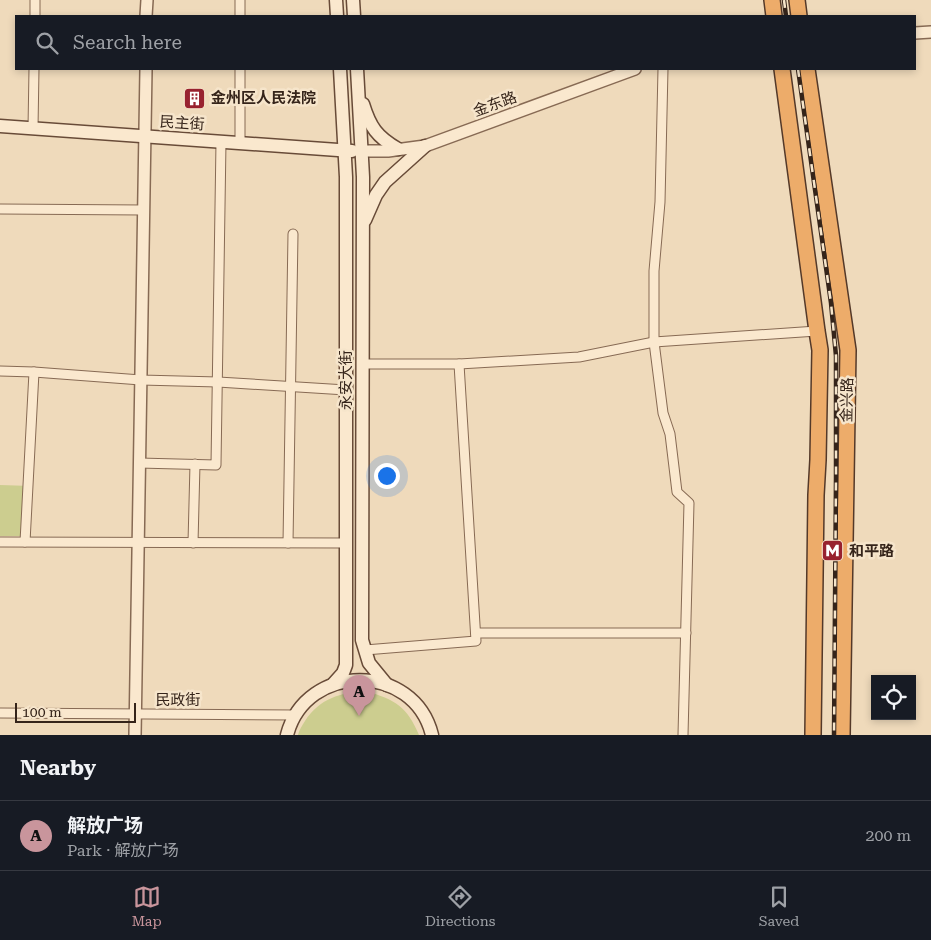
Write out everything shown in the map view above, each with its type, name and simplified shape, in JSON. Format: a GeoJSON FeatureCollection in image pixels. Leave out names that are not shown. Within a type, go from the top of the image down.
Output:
{"type":"FeatureCollection","features":[{"type":"Feature","properties":{"kind":"highway"},"geometry":{"type":"LineString","coordinates":[[772,0],[774,15]]}},
{"type":"Feature","properties":{"kind":"highway"},"geometry":{"type":"LineString","coordinates":[[797,0],[799,15]]}},
{"type":"Feature","properties":{"kind":"highway","name":"金兴路"},"geometry":{"type":"LineString","coordinates":[[782,70],[820,350],[813,735]]}},
{"type":"Feature","properties":{"kind":"highway","name":"金兴路"},"geometry":{"type":"LineString","coordinates":[[807,70],[848,350],[842,735]]}},
{"type":"Feature","properties":{"kind":"main road"},"geometry":{"type":"LineString","coordinates":[[336,0],[337,15]]}},
{"type":"Feature","properties":{"kind":"main road"},"geometry":{"type":"LineString","coordinates":[[353,0],[354,15]]}},
{"type":"Feature","properties":{"kind":"main road","name":"永安大街"},"geometry":{"type":"LineString","coordinates":[[334,684],[344,673],[346,665],[345,152],[340,70]]}},
{"type":"Feature","properties":{"kind":"main road","name":"永安大街"},"geometry":{"type":"LineString","coordinates":[[357,70],[362,151],[363,224],[362,640],[369,664],[387,684]]}},
{"type":"Feature","properties":{"kind":"main road"},"geometry":{"type":"LineString","coordinates":[[358,86],[375,132],[398,150]]}},
{"type":"Feature","properties":{"kind":"main road","name":"民主街"},"geometry":{"type":"LineString","coordinates":[[0,126],[345,152],[362,151]]}},
{"type":"Feature","properties":{"kind":"main road"},"geometry":{"type":"LineString","coordinates":[[363,224],[376,195],[385,182],[425,146]]}},
{"type":"Feature","properties":{"kind":"main road"},"geometry":{"type":"LineString","coordinates":[[287,735],[296,715],[309,699],[334,684],[362,679],[387,684],[410,698],[426,718],[432,735]]}},
{"type":"Feature","properties":{"kind":"street"},"geometry":{"type":"LineString","coordinates":[[35,0],[35,15]]}},
{"type":"Feature","properties":{"kind":"street"},"geometry":{"type":"LineString","coordinates":[[146,15],[147,0]]}},
{"type":"Feature","properties":{"kind":"street"},"geometry":{"type":"LineString","coordinates":[[240,0],[240,15]]}},
{"type":"Feature","properties":{"kind":"street"},"geometry":{"type":"LineString","coordinates":[[916,34],[931,32]]}},
{"type":"Feature","properties":{"kind":"street"},"geometry":{"type":"LineString","coordinates":[[33,128],[34,70]]}},
{"type":"Feature","properties":{"kind":"street"},"geometry":{"type":"LineString","coordinates":[[134,735],[146,70]]}},
{"type":"Feature","properties":{"kind":"street"},"geometry":{"type":"LineString","coordinates":[[240,70],[240,144]]}},
{"type":"Feature","properties":{"kind":"street","name":"金东路"},"geometry":{"type":"LineString","coordinates":[[362,151],[398,150],[425,146],[632,70]]}},
{"type":"Feature","properties":{"kind":"street"},"geometry":{"type":"LineString","coordinates":[[663,70],[660,202],[654,271],[654,342],[663,413],[670,434],[678,492],[689,503],[683,735]]}},
{"type":"Feature","properties":{"kind":"street"},"geometry":{"type":"LineString","coordinates":[[139,463],[216,464],[221,142]]}},
{"type":"Feature","properties":{"kind":"street"},"geometry":{"type":"LineString","coordinates":[[0,209],[143,210]]}},
{"type":"Feature","properties":{"kind":"street"},"geometry":{"type":"LineString","coordinates":[[288,543],[294,234]]}},
{"type":"Feature","properties":{"kind":"street"},"geometry":{"type":"LineString","coordinates":[[363,364],[459,364],[579,357],[654,342],[817,331]]}},
{"type":"Feature","properties":{"kind":"street"},"geometry":{"type":"LineString","coordinates":[[365,650],[476,641],[459,364]]}},
{"type":"Feature","properties":{"kind":"street"},"geometry":{"type":"LineString","coordinates":[[0,371],[346,390]]}},
{"type":"Feature","properties":{"kind":"street"},"geometry":{"type":"LineString","coordinates":[[25,542],[34,372]]}},
{"type":"Feature","properties":{"kind":"street"},"geometry":{"type":"LineString","coordinates":[[193,543],[195,464]]}},
{"type":"Feature","properties":{"kind":"street"},"geometry":{"type":"LineString","coordinates":[[0,542],[346,543]]}},
{"type":"Feature","properties":{"kind":"street"},"geometry":{"type":"LineString","coordinates":[[476,632],[686,632]]}},
{"type":"Feature","properties":{"kind":"street","name":"民政街"},"geometry":{"type":"LineString","coordinates":[[0,713],[296,715]]}},
{"type":"Feature","properties":{"kind":"green space"},"geometry":{"type":"Polygon","coordinates":[[[0,485],[31,486],[31,536],[0,536],[0,485]]]}},
{"type":"Feature","properties":{"kind":"green space"},"geometry":{"type":"Polygon","coordinates":[[[366,691],[392,701],[399,706],[410,717],[419,735],[298,735],[311,713],[324,702],[339,695],[366,691]]]}},
{"type":"Feature","properties":{"kind":"railway"},"geometry":{"type":"LineString","coordinates":[[784,0],[786,15]]}},
{"type":"Feature","properties":{"kind":"railway"},"geometry":{"type":"LineString","coordinates":[[798,70],[831,303],[836,356],[834,735]]}},
{"type":"Feature","properties":{"kind":"place","name":"金州区人民法院"},"geometry":{"type":"Point","coordinates":[195,98]}},
{"type":"Feature","properties":{"kind":"place","name":"和平路"},"geometry":{"type":"Point","coordinates":[833,551]}},
{"type":"Feature","properties":{"kind":"place","name":"解放广场"},"geometry":{"type":"Point","coordinates":[359,716]}}]}
